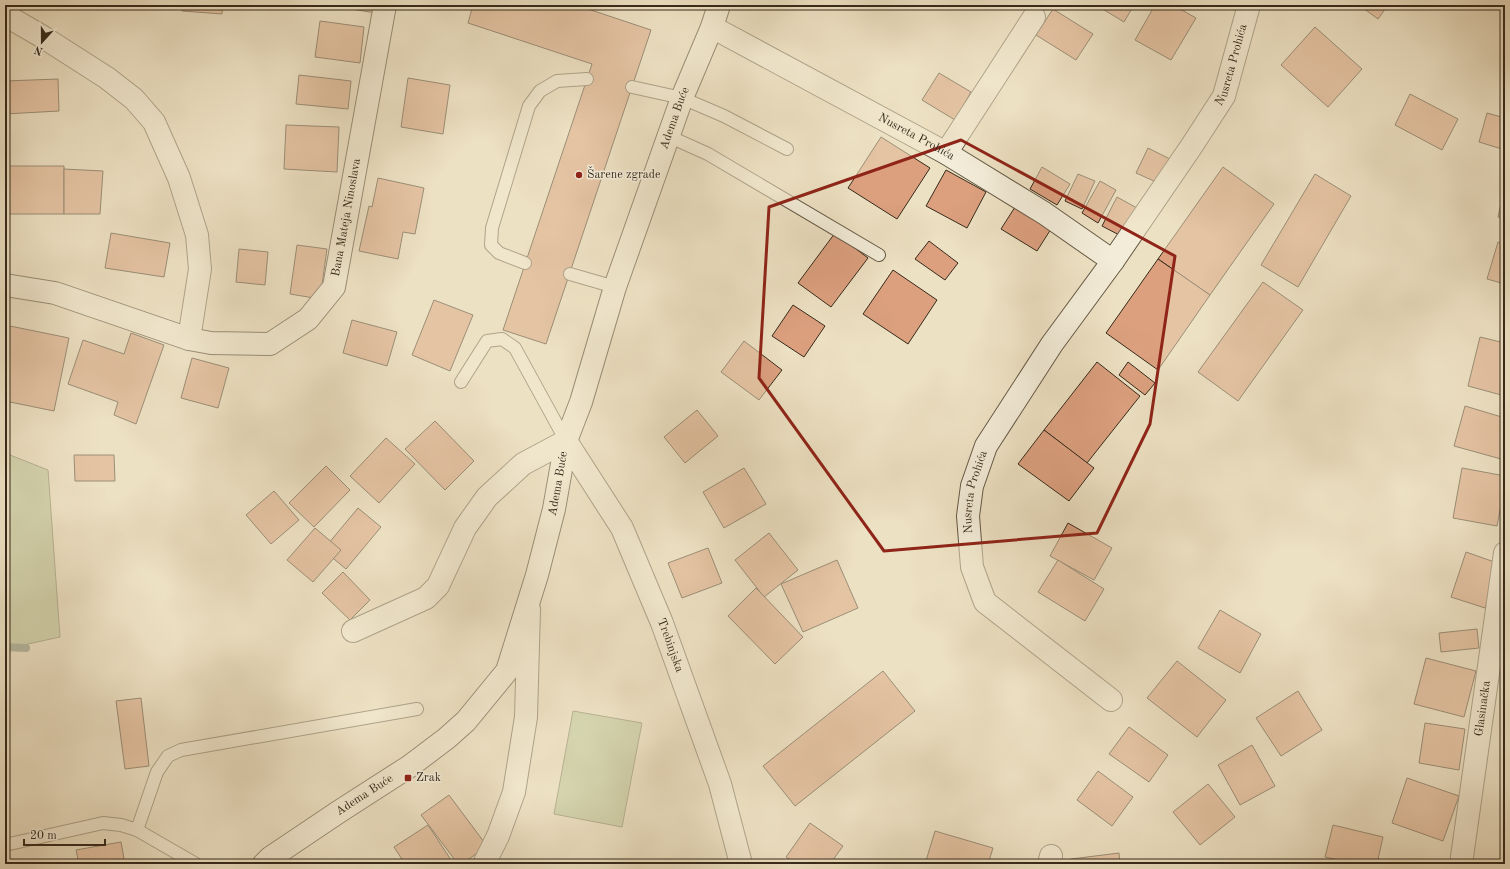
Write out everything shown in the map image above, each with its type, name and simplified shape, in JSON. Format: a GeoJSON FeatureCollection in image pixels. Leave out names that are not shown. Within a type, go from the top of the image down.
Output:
{"type":"FeatureCollection","features":[{"type":"Feature","properties":{"kind":"street","name":"Bana Mateja Ninoslava"},"geometry":{"type":"LineString","coordinates":[[5,285],[55,293],[189,339],[211,343],[270,344],[308,319],[334,287],[386,5]]}},
{"type":"Feature","properties":{"kind":"street","name":"Adema Buće"},"geometry":{"type":"LineString","coordinates":[[264,864],[270,858],[333,815],[410,766],[447,738],[466,721],[506,671],[530,598],[554,509],[566,441],[582,402],[616,287],[668,136],[682,98],[712,27],[719,5]]}},
{"type":"Feature","properties":{"kind":"street","name":"Nusreta Prohića"},"geometry":{"type":"LineString","coordinates":[[1111,700],[985,602],[972,567],[968,516],[972,486],[986,446],[1052,344],[1113,261],[1224,96],[1249,5]]}},
{"type":"Feature","properties":{"kind":"street"},"geometry":{"type":"LineString","coordinates":[[5,15],[43,37],[107,78],[134,99],[154,122],[179,178],[197,235],[200,269],[189,339]]}},
{"type":"Feature","properties":{"kind":"street"},"geometry":{"type":"LineString","coordinates":[[946,153],[1034,17]]}},
{"type":"Feature","properties":{"kind":"street","name":"Nusreta Prohića"},"geometry":{"type":"LineString","coordinates":[[712,27],[946,153],[1044,212],[1113,261]]}},
{"type":"Feature","properties":{"kind":"street"},"geometry":{"type":"LineString","coordinates":[[353,631],[426,598],[438,586],[465,528],[487,497],[523,464],[566,441]]}},
{"type":"Feature","properties":{"kind":"street","name":"Trebinjska"},"geometry":{"type":"LineString","coordinates":[[566,441],[622,528],[662,623],[720,784],[741,864]]}},
{"type":"Feature","properties":{"kind":"street","name":"Glasinačka"},"geometry":{"type":"LineString","coordinates":[[1461,864],[1505,553]]}},
{"type":"Feature","properties":{"kind":"street"},"geometry":{"type":"LineString","coordinates":[[484,864],[498,836],[514,792],[526,717],[530,598]]}},
{"type":"Feature","properties":{"kind":"lane"},"geometry":{"type":"LineString","coordinates":[[526,263],[499,253],[491,245],[492,228],[529,106],[540,91],[557,81],[587,79]]}},
{"type":"Feature","properties":{"kind":"lane"},"geometry":{"type":"LineString","coordinates":[[632,87],[682,98],[724,116],[788,149]]}},
{"type":"Feature","properties":{"kind":"lane"},"geometry":{"type":"LineString","coordinates":[[668,136],[708,154],[879,255]]}},
{"type":"Feature","properties":{"kind":"lane"},"geometry":{"type":"LineString","coordinates":[[570,274],[616,287]]}},
{"type":"Feature","properties":{"kind":"lane"},"geometry":{"type":"LineString","coordinates":[[461,382],[487,341],[502,339],[515,348],[566,441]]}},
{"type":"Feature","properties":{"kind":"lane"},"geometry":{"type":"LineString","coordinates":[[137,830],[157,772],[168,756],[181,750],[417,709]]}},
{"type":"Feature","properties":{"kind":"lane"},"geometry":{"type":"LineString","coordinates":[[5,845],[103,823],[121,825],[137,830],[196,864]]}},
{"type":"Feature","properties":{"kind":"highlighted area"},"geometry":{"type":"Polygon","coordinates":[[[961,140],[1175,256],[1150,424],[1097,533],[884,551],[759,378],[769,207],[961,140]]]}},
{"type":"Feature","properties":{"kind":"green space"},"geometry":{"type":"Polygon","coordinates":[[[5,453],[48,470],[60,637],[5,649],[5,453]]]}},
{"type":"Feature","properties":{"kind":"green space"},"geometry":{"type":"Polygon","coordinates":[[[573,711],[642,723],[622,827],[554,814],[573,711]]]}},
{"type":"Feature","properties":{"kind":"building"},"geometry":{"type":"Polygon","coordinates":[[[182,5],[223,5],[222,14],[182,11],[182,5]]]}},
{"type":"Feature","properties":{"kind":"building"},"geometry":{"type":"Polygon","coordinates":[[[326,5],[378,5],[376,13],[326,5]]]}},
{"type":"Feature","properties":{"kind":"building","name":"Šarene zgrade"},"geometry":{"type":"Polygon","coordinates":[[[473,5],[576,5],[651,30],[546,344],[503,330],[592,64],[468,23],[473,5]]]}},
{"type":"Feature","properties":{"kind":"building"},"geometry":{"type":"Polygon","coordinates":[[[1096,5],[1134,5],[1124,22],[1096,5]]]}},
{"type":"Feature","properties":{"kind":"building"},"geometry":{"type":"Polygon","coordinates":[[[1155,5],[1173,5],[1196,18],[1171,60],[1135,40],[1155,5]]]}},
{"type":"Feature","properties":{"kind":"building"},"geometry":{"type":"Polygon","coordinates":[[[1359,5],[1388,5],[1378,19],[1359,5]]]}},
{"type":"Feature","properties":{"kind":"building"},"geometry":{"type":"Polygon","coordinates":[[[1053,9],[1093,34],[1076,60],[1036,35],[1053,9]]]}},
{"type":"Feature","properties":{"kind":"building"},"geometry":{"type":"Polygon","coordinates":[[[320,21],[364,27],[360,63],[315,57],[320,21]]]}},
{"type":"Feature","properties":{"kind":"building"},"geometry":{"type":"Polygon","coordinates":[[[1315,27],[1362,69],[1328,107],[1281,65],[1315,27]]]}},
{"type":"Feature","properties":{"kind":"building"},"geometry":{"type":"Polygon","coordinates":[[[939,73],[971,92],[955,120],[922,100],[939,73]]]}},
{"type":"Feature","properties":{"kind":"building"},"geometry":{"type":"Polygon","coordinates":[[[299,75],[351,81],[348,109],[296,104],[299,75]]]}},
{"type":"Feature","properties":{"kind":"building"},"geometry":{"type":"Polygon","coordinates":[[[408,78],[450,85],[443,134],[401,127],[408,78]]]}},
{"type":"Feature","properties":{"kind":"building"},"geometry":{"type":"Polygon","coordinates":[[[58,79],[59,111],[5,114],[5,81],[58,79]]]}},
{"type":"Feature","properties":{"kind":"building"},"geometry":{"type":"Polygon","coordinates":[[[1410,94],[1458,119],[1442,150],[1395,125],[1410,94]]]}},
{"type":"Feature","properties":{"kind":"building"},"geometry":{"type":"Polygon","coordinates":[[[1487,113],[1505,118],[1505,150],[1479,142],[1487,113]]]}},
{"type":"Feature","properties":{"kind":"building"},"geometry":{"type":"Polygon","coordinates":[[[286,125],[339,127],[337,172],[284,169],[286,125]]]}},
{"type":"Feature","properties":{"kind":"building"},"geometry":{"type":"Polygon","coordinates":[[[881,137],[930,168],[897,219],[848,188],[881,137]]]}},
{"type":"Feature","properties":{"kind":"building"},"geometry":{"type":"Polygon","coordinates":[[[1148,148],[1174,161],[1163,185],[1136,173],[1148,148]]]}},
{"type":"Feature","properties":{"kind":"building"},"geometry":{"type":"Polygon","coordinates":[[[6,166],[64,166],[64,214],[7,214],[6,166]]]}},
{"type":"Feature","properties":{"kind":"building"},"geometry":{"type":"Polygon","coordinates":[[[1042,167],[1070,184],[1057,205],[1030,189],[1042,167]]]}},
{"type":"Feature","properties":{"kind":"building"},"geometry":{"type":"Polygon","coordinates":[[[1223,167],[1274,204],[1210,295],[1158,259],[1223,167]]]}},
{"type":"Feature","properties":{"kind":"building"},"geometry":{"type":"Polygon","coordinates":[[[64,169],[103,171],[100,214],[64,214],[64,169]]]}},
{"type":"Feature","properties":{"kind":"building"},"geometry":{"type":"Polygon","coordinates":[[[946,170],[986,192],[967,228],[926,206],[946,170]]]}},
{"type":"Feature","properties":{"kind":"building"},"geometry":{"type":"Polygon","coordinates":[[[1078,174],[1095,181],[1082,209],[1065,201],[1078,174]]]}},
{"type":"Feature","properties":{"kind":"building"},"geometry":{"type":"Polygon","coordinates":[[[1315,174],[1351,196],[1298,287],[1261,265],[1315,174]]]}},
{"type":"Feature","properties":{"kind":"building"},"geometry":{"type":"Polygon","coordinates":[[[378,178],[424,188],[415,234],[403,232],[398,259],[359,251],[369,206],[372,207],[378,178]]]}},
{"type":"Feature","properties":{"kind":"building"},"geometry":{"type":"Polygon","coordinates":[[[1100,181],[1116,190],[1098,223],[1082,213],[1100,181]]]}},
{"type":"Feature","properties":{"kind":"building"},"geometry":{"type":"Polygon","coordinates":[[[1505,185],[1505,219],[1498,217],[1505,185]]]}},
{"type":"Feature","properties":{"kind":"building"},"geometry":{"type":"Polygon","coordinates":[[[1117,197],[1137,208],[1123,237],[1102,226],[1117,197]]]}},
{"type":"Feature","properties":{"kind":"building"},"geometry":{"type":"Polygon","coordinates":[[[1015,207],[1051,229],[1037,251],[1001,229],[1015,207]]]}},
{"type":"Feature","properties":{"kind":"building"},"geometry":{"type":"Polygon","coordinates":[[[111,233],[170,243],[164,277],[105,268],[111,233]]]}},
{"type":"Feature","properties":{"kind":"building"},"geometry":{"type":"Polygon","coordinates":[[[835,233],[868,258],[831,307],[798,283],[835,233]]]}},
{"type":"Feature","properties":{"kind":"building"},"geometry":{"type":"Polygon","coordinates":[[[929,241],[958,263],[945,280],[915,259],[929,241]]]}},
{"type":"Feature","properties":{"kind":"building"},"geometry":{"type":"Polygon","coordinates":[[[1498,242],[1505,244],[1505,284],[1487,279],[1498,242]]]}},
{"type":"Feature","properties":{"kind":"building"},"geometry":{"type":"Polygon","coordinates":[[[297,245],[327,249],[320,299],[290,294],[297,245]]]}},
{"type":"Feature","properties":{"kind":"building"},"geometry":{"type":"Polygon","coordinates":[[[239,249],[268,252],[265,285],[236,282],[239,249]]]}},
{"type":"Feature","properties":{"kind":"building"},"geometry":{"type":"Polygon","coordinates":[[[1158,259],[1210,295],[1158,370],[1106,333],[1158,259]]]}},
{"type":"Feature","properties":{"kind":"building"},"geometry":{"type":"Polygon","coordinates":[[[893,270],[937,300],[908,344],[863,314],[893,270]]]}},
{"type":"Feature","properties":{"kind":"building"},"geometry":{"type":"Polygon","coordinates":[[[1263,282],[1303,310],[1238,401],[1198,372],[1263,282]]]}},
{"type":"Feature","properties":{"kind":"building"},"geometry":{"type":"Polygon","coordinates":[[[434,300],[473,315],[450,371],[412,355],[434,300]]]}},
{"type":"Feature","properties":{"kind":"building"},"geometry":{"type":"Polygon","coordinates":[[[793,305],[825,326],[804,357],[772,336],[793,305]]]}},
{"type":"Feature","properties":{"kind":"building"},"geometry":{"type":"Polygon","coordinates":[[[352,320],[397,332],[387,366],[343,353],[352,320]]]}},
{"type":"Feature","properties":{"kind":"building"},"geometry":{"type":"Polygon","coordinates":[[[5,325],[69,338],[54,411],[5,401],[5,325]]]}},
{"type":"Feature","properties":{"kind":"building"},"geometry":{"type":"Polygon","coordinates":[[[131,333],[164,345],[136,424],[114,415],[118,402],[68,384],[83,340],[124,354],[131,333]]]}},
{"type":"Feature","properties":{"kind":"building"},"geometry":{"type":"Polygon","coordinates":[[[1480,337],[1505,343],[1505,396],[1468,386],[1480,337]]]}},
{"type":"Feature","properties":{"kind":"building"},"geometry":{"type":"Polygon","coordinates":[[[744,341],[782,370],[759,400],[721,372],[744,341]]]}},
{"type":"Feature","properties":{"kind":"building"},"geometry":{"type":"Polygon","coordinates":[[[192,358],[229,368],[218,408],[181,398],[192,358]]]}},
{"type":"Feature","properties":{"kind":"building"},"geometry":{"type":"Polygon","coordinates":[[[1097,362],[1140,396],[1087,463],[1044,430],[1097,362]]]}},
{"type":"Feature","properties":{"kind":"building"},"geometry":{"type":"Polygon","coordinates":[[[1128,362],[1155,383],[1145,395],[1119,375],[1128,362]]]}},
{"type":"Feature","properties":{"kind":"building"},"geometry":{"type":"Polygon","coordinates":[[[1465,406],[1505,418],[1505,445],[1501,459],[1454,446],[1465,406]]]}},
{"type":"Feature","properties":{"kind":"building"},"geometry":{"type":"Polygon","coordinates":[[[697,410],[718,436],[685,463],[664,437],[697,410]]]}},
{"type":"Feature","properties":{"kind":"building"},"geometry":{"type":"Polygon","coordinates":[[[435,421],[474,461],[445,490],[405,449],[435,421]]]}},
{"type":"Feature","properties":{"kind":"building"},"geometry":{"type":"Polygon","coordinates":[[[1044,430],[1094,468],[1069,501],[1018,464],[1044,430]]]}},
{"type":"Feature","properties":{"kind":"building"},"geometry":{"type":"Polygon","coordinates":[[[386,438],[415,464],[379,503],[350,476],[386,438]]]}},
{"type":"Feature","properties":{"kind":"building"},"geometry":{"type":"Polygon","coordinates":[[[74,455],[114,455],[115,481],[75,481],[74,455]]]}},
{"type":"Feature","properties":{"kind":"building"},"geometry":{"type":"Polygon","coordinates":[[[326,466],[350,490],[314,527],[289,503],[326,466]]]}},
{"type":"Feature","properties":{"kind":"building"},"geometry":{"type":"Polygon","coordinates":[[[744,468],[766,504],[724,528],[703,492],[744,468]]]}},
{"type":"Feature","properties":{"kind":"building"},"geometry":{"type":"Polygon","coordinates":[[[1462,468],[1505,476],[1505,484],[1497,526],[1453,518],[1462,468]]]}},
{"type":"Feature","properties":{"kind":"building"},"geometry":{"type":"Polygon","coordinates":[[[274,491],[299,520],[271,544],[246,515],[274,491]]]}},
{"type":"Feature","properties":{"kind":"building"},"geometry":{"type":"Polygon","coordinates":[[[358,508],[381,527],[346,569],[323,550],[358,508]]]}},
{"type":"Feature","properties":{"kind":"building"},"geometry":{"type":"Polygon","coordinates":[[[1068,523],[1112,548],[1094,580],[1050,556],[1068,523]]]}},
{"type":"Feature","properties":{"kind":"building"},"geometry":{"type":"Polygon","coordinates":[[[315,528],[341,550],[313,582],[287,560],[315,528]]]}},
{"type":"Feature","properties":{"kind":"building"},"geometry":{"type":"Polygon","coordinates":[[[769,533],[798,570],[764,597],[735,560],[769,533]]]}},
{"type":"Feature","properties":{"kind":"building"},"geometry":{"type":"Polygon","coordinates":[[[708,548],[722,583],[682,598],[668,563],[708,548]]]}},
{"type":"Feature","properties":{"kind":"building"},"geometry":{"type":"Polygon","coordinates":[[[1466,552],[1500,564],[1485,608],[1451,597],[1466,552]]]}},
{"type":"Feature","properties":{"kind":"building"},"geometry":{"type":"Polygon","coordinates":[[[837,560],[858,608],[803,632],[781,584],[837,560]]]}},
{"type":"Feature","properties":{"kind":"building"},"geometry":{"type":"Polygon","coordinates":[[[1058,560],[1104,589],[1085,621],[1038,592],[1058,560]]]}},
{"type":"Feature","properties":{"kind":"building"},"geometry":{"type":"Polygon","coordinates":[[[343,572],[370,600],[350,620],[322,593],[343,572]]]}},
{"type":"Feature","properties":{"kind":"building"},"geometry":{"type":"Polygon","coordinates":[[[756,588],[803,637],[775,664],[728,616],[756,588]]]}},
{"type":"Feature","properties":{"kind":"building"},"geometry":{"type":"Polygon","coordinates":[[[1220,610],[1261,634],[1240,673],[1198,648],[1220,610]]]}},
{"type":"Feature","properties":{"kind":"building"},"geometry":{"type":"Polygon","coordinates":[[[1477,629],[1479,648],[1441,652],[1439,633],[1477,629]]]}},
{"type":"Feature","properties":{"kind":"building"},"geometry":{"type":"Polygon","coordinates":[[[1426,658],[1476,671],[1464,717],[1414,704],[1426,658]]]}},
{"type":"Feature","properties":{"kind":"building"},"geometry":{"type":"Polygon","coordinates":[[[1177,661],[1226,700],[1197,737],[1147,698],[1177,661]]]}},
{"type":"Feature","properties":{"kind":"building"},"geometry":{"type":"Polygon","coordinates":[[[883,671],[915,711],[795,806],[763,766],[883,671]]]}},
{"type":"Feature","properties":{"kind":"building"},"geometry":{"type":"Polygon","coordinates":[[[1298,691],[1322,730],[1281,756],[1256,718],[1298,691]]]}},
{"type":"Feature","properties":{"kind":"building"},"geometry":{"type":"Polygon","coordinates":[[[141,698],[149,766],[125,769],[116,701],[141,698]]]}},
{"type":"Feature","properties":{"kind":"building"},"geometry":{"type":"Polygon","coordinates":[[[1425,723],[1465,729],[1459,770],[1419,763],[1425,723]]]}},
{"type":"Feature","properties":{"kind":"building"},"geometry":{"type":"Polygon","coordinates":[[[1129,727],[1168,755],[1149,782],[1109,754],[1129,727]]]}},
{"type":"Feature","properties":{"kind":"building"},"geometry":{"type":"Polygon","coordinates":[[[1252,745],[1275,786],[1240,805],[1218,765],[1252,745]]]}},
{"type":"Feature","properties":{"kind":"building"},"geometry":{"type":"Polygon","coordinates":[[[1098,771],[1133,797],[1112,826],[1077,800],[1098,771]]]}},
{"type":"Feature","properties":{"kind":"building"},"geometry":{"type":"Polygon","coordinates":[[[1407,778],[1459,796],[1443,841],[1392,823],[1407,778]]]}},
{"type":"Feature","properties":{"kind":"building"},"geometry":{"type":"Polygon","coordinates":[[[1208,784],[1235,817],[1200,845],[1173,812],[1208,784]]]}},
{"type":"Feature","properties":{"kind":"building"},"geometry":{"type":"Polygon","coordinates":[[[449,795],[487,846],[462,864],[458,864],[421,815],[449,795]]]}},
{"type":"Feature","properties":{"kind":"building"},"geometry":{"type":"Polygon","coordinates":[[[810,823],[843,846],[830,864],[797,864],[786,857],[810,823]]]}},
{"type":"Feature","properties":{"kind":"building"},"geometry":{"type":"Polygon","coordinates":[[[428,825],[453,863],[405,864],[394,847],[428,825]]]}},
{"type":"Feature","properties":{"kind":"building"},"geometry":{"type":"Polygon","coordinates":[[[1333,825],[1383,837],[1377,864],[1357,864],[1325,857],[1333,825]]]}},
{"type":"Feature","properties":{"kind":"building"},"geometry":{"type":"Polygon","coordinates":[[[935,831],[993,848],[988,864],[925,864],[935,831]]]}},
{"type":"Feature","properties":{"kind":"building"},"geometry":{"type":"Polygon","coordinates":[[[121,842],[125,864],[79,864],[76,850],[121,842]]]}},
{"type":"Feature","properties":{"kind":"building"},"geometry":{"type":"Polygon","coordinates":[[[1119,853],[1120,864],[1072,864],[1071,859],[1119,853]]]}},
{"type":"Feature","properties":{"kind":"building"},"geometry":{"type":"Polygon","coordinates":[[[1394,860],[1406,864],[1393,864],[1394,860]]]}},
{"type":"Feature","properties":{"kind":"waterway"},"geometry":{"type":"LineString","coordinates":[[5,647],[26,648]]}},
{"type":"Feature","properties":{"kind":"place","name":"Šarene zgrade"},"geometry":{"type":"Point","coordinates":[579,175]}},
{"type":"Feature","properties":{"kind":"place","name":"Zrak"},"geometry":{"type":"Point","coordinates":[408,778]}}]}
